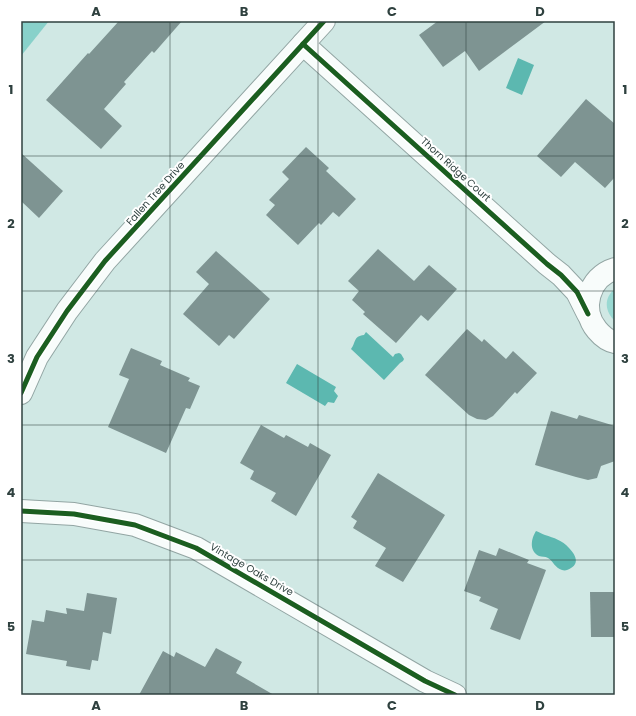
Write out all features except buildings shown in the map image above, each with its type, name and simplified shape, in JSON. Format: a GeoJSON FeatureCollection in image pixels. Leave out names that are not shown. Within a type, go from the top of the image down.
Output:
{"type":"FeatureCollection","features":[{"type":"Feature","properties":{"kind":"street","name":"Fallen Tree Drive"},"geometry":{"type":"LineString","coordinates":[[21,393],[37,357],[68,311],[105,261],[324,21]]}},
{"type":"Feature","properties":{"kind":"street","name":"Thorn Ridge Court"},"geometry":{"type":"LineString","coordinates":[[304,44],[561,275],[577,292],[593,326],[601,335],[612,342],[615,342]]}},
{"type":"Feature","properties":{"kind":"street"},"geometry":{"type":"LineString","coordinates":[[561,275],[585,274],[612,270]]}},
{"type":"Feature","properties":{"kind":"street"},"geometry":{"type":"LineString","coordinates":[[588,314],[588,301],[592,289],[599,278],[612,270]]}},
{"type":"Feature","properties":{"kind":"street","name":"Vintage Oaks Drive"},"geometry":{"type":"LineString","coordinates":[[21,511],[74,514],[135,525],[196,548],[426,681],[455,695]]}},
{"type":"Feature","properties":{"kind":"shaded area"},"geometry":{"type":"Polygon","coordinates":[[[21,21],[49,21],[21,56],[21,21]]]}},
{"type":"Feature","properties":{"kind":"shaded area"},"geometry":{"type":"Polygon","coordinates":[[[518,58],[534,65],[522,95],[506,88],[518,58]]]}},
{"type":"Feature","properties":{"kind":"shaded area"},"geometry":{"type":"Polygon","coordinates":[[[615,289],[615,321],[607,309],[607,301],[615,289]]]}},
{"type":"Feature","properties":{"kind":"shaded area"},"geometry":{"type":"Polygon","coordinates":[[[366,332],[393,357],[395,354],[399,353],[404,359],[384,380],[351,349],[356,338],[364,335],[366,332]]]}},
{"type":"Feature","properties":{"kind":"shaded area"},"geometry":{"type":"Polygon","coordinates":[[[297,364],[336,387],[334,391],[338,396],[334,403],[328,402],[325,406],[286,383],[297,364]]]}},
{"type":"Feature","properties":{"kind":"shaded area"},"geometry":{"type":"Polygon","coordinates":[[[536,531],[564,543],[576,558],[574,566],[568,570],[562,570],[548,558],[536,554],[532,548],[532,545],[536,531]]]}},
{"type":"Feature","properties":{"kind":"cycle path"},"geometry":{"type":"LineString","coordinates":[[21,393],[37,357],[67,311],[105,261],[324,21]]}},
{"type":"Feature","properties":{"kind":"cycle path"},"geometry":{"type":"LineString","coordinates":[[303,44],[561,275],[577,292],[588,314]]}},
{"type":"Feature","properties":{"kind":"cycle path"},"geometry":{"type":"LineString","coordinates":[[21,511],[74,514],[135,525],[196,548],[425,681],[455,695]]}}]}
